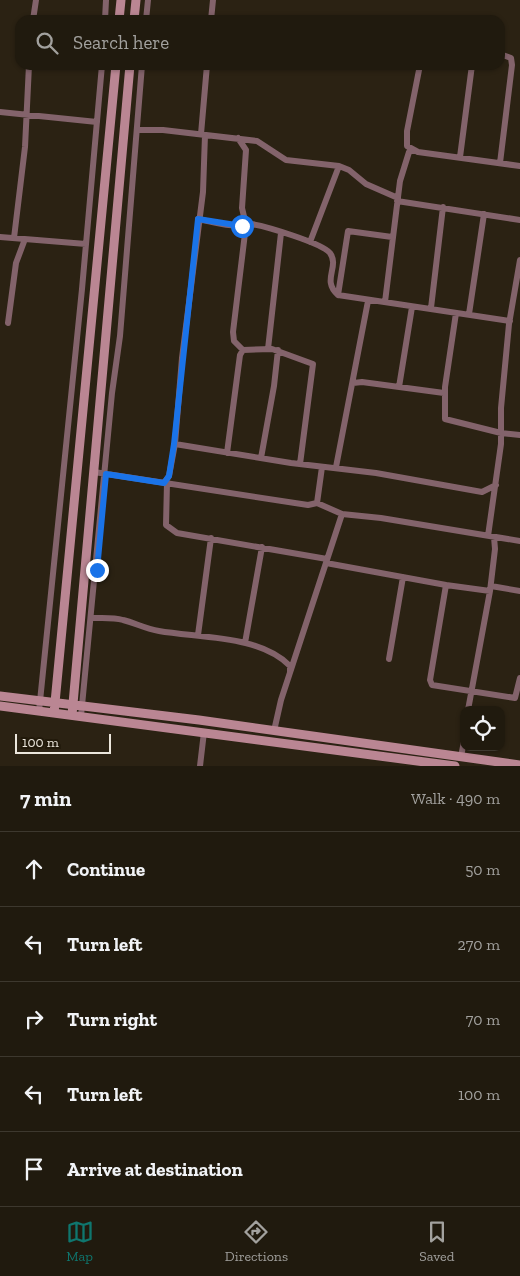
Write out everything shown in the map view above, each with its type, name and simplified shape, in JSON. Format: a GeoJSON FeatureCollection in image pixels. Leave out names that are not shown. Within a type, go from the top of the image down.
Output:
{"type":"FeatureCollection","features":[{"type":"Feature","properties":{"kind":"street"},"geometry":{"type":"LineString","coordinates":[[34,15],[36,0]]}},
{"type":"Feature","properties":{"kind":"street"},"geometry":{"type":"LineString","coordinates":[[105,15],[106,0]]}},
{"type":"Feature","properties":{"kind":"street"},"geometry":{"type":"LineString","coordinates":[[120,15],[121,0]]}},
{"type":"Feature","properties":{"kind":"street"},"geometry":{"type":"LineString","coordinates":[[134,15],[136,0]]}},
{"type":"Feature","properties":{"kind":"street"},"geometry":{"type":"LineString","coordinates":[[146,15],[148,0]]}},
{"type":"Feature","properties":{"kind":"street"},"geometry":{"type":"LineString","coordinates":[[212,15],[213,0]]}},
{"type":"Feature","properties":{"kind":"street"},"geometry":{"type":"LineString","coordinates":[[500,163],[512,65],[511,58],[505,56]]}},
{"type":"Feature","properties":{"kind":"street"},"geometry":{"type":"LineString","coordinates":[[14,238],[27,114],[29,70]]}},
{"type":"Feature","properties":{"kind":"street"},"geometry":{"type":"LineString","coordinates":[[39,706],[86,244],[102,70]]}},
{"type":"Feature","properties":{"kind":"street"},"geometry":{"type":"LineString","coordinates":[[54,713],[116,70]]}},
{"type":"Feature","properties":{"kind":"street"},"geometry":{"type":"LineString","coordinates":[[77,711],[94,472],[130,70]]}},
{"type":"Feature","properties":{"kind":"street"},"geometry":{"type":"LineString","coordinates":[[77,711],[92,618],[138,130],[142,70]]}},
{"type":"Feature","properties":{"kind":"street"},"geometry":{"type":"LineString","coordinates":[[208,70],[203,134],[203,192],[198,219],[174,444],[169,476],[166,483],[166,526],[177,533],[262,547],[403,577],[446,584],[520,591]]}},
{"type":"Feature","properties":{"kind":"street"},"geometry":{"type":"LineString","coordinates":[[419,70],[407,131],[407,146],[414,150],[520,166]]}},
{"type":"Feature","properties":{"kind":"street"},"geometry":{"type":"LineString","coordinates":[[460,157],[471,70]]}},
{"type":"Feature","properties":{"kind":"street"},"geometry":{"type":"LineString","coordinates":[[0,112],[97,122]]}},
{"type":"Feature","properties":{"kind":"street"},"geometry":{"type":"LineString","coordinates":[[138,130],[238,138],[263,144],[286,160],[339,166],[349,170],[366,184],[398,199],[520,220]]}},
{"type":"Feature","properties":{"kind":"street"},"geometry":{"type":"LineString","coordinates":[[238,138],[246,150],[242,208],[246,225],[233,332],[234,341],[243,350],[278,350],[313,364],[300,464]]}},
{"type":"Feature","properties":{"kind":"street"},"geometry":{"type":"LineString","coordinates":[[384,302],[403,168],[409,152],[414,150]]}},
{"type":"Feature","properties":{"kind":"street"},"geometry":{"type":"LineString","coordinates":[[310,242],[339,166]]}},
{"type":"Feature","properties":{"kind":"street"},"geometry":{"type":"LineString","coordinates":[[431,308],[443,207]]}},
{"type":"Feature","properties":{"kind":"street"},"geometry":{"type":"LineString","coordinates":[[469,314],[484,214]]}},
{"type":"Feature","properties":{"kind":"street"},"geometry":{"type":"LineString","coordinates":[[198,219],[219,224],[250,224],[310,242],[329,252],[332,259],[329,280],[331,288],[338,295],[510,321]]}},
{"type":"Feature","properties":{"kind":"street"},"geometry":{"type":"LineString","coordinates":[[338,295],[348,231],[392,237]]}},
{"type":"Feature","properties":{"kind":"street"},"geometry":{"type":"LineString","coordinates":[[268,349],[281,232]]}},
{"type":"Feature","properties":{"kind":"street"},"geometry":{"type":"LineString","coordinates":[[0,237],[86,244]]}},
{"type":"Feature","properties":{"kind":"street"},"geometry":{"type":"LineString","coordinates":[[8,323],[16,263],[25,239]]}},
{"type":"Feature","properties":{"kind":"street"},"geometry":{"type":"LineString","coordinates":[[469,706],[490,589],[495,549],[491,536],[501,433],[501,408],[510,321],[520,263]]}},
{"type":"Feature","properties":{"kind":"street"},"geometry":{"type":"LineString","coordinates":[[336,467],[368,301]]}},
{"type":"Feature","properties":{"kind":"street"},"geometry":{"type":"LineString","coordinates":[[399,387],[412,307]]}},
{"type":"Feature","properties":{"kind":"street"},"geometry":{"type":"LineString","coordinates":[[456,312],[444,393],[445,419],[501,433],[520,435]]}},
{"type":"Feature","properties":{"kind":"street"},"geometry":{"type":"LineString","coordinates":[[227,453],[239,362],[243,350]]}},
{"type":"Feature","properties":{"kind":"street"},"geometry":{"type":"LineString","coordinates":[[261,458],[278,350]]}},
{"type":"Feature","properties":{"kind":"street"},"geometry":{"type":"LineString","coordinates":[[353,384],[362,382],[444,393]]}},
{"type":"Feature","properties":{"kind":"street"},"geometry":{"type":"LineString","coordinates":[[174,444],[300,464],[336,467],[482,492],[496,485]]}},
{"type":"Feature","properties":{"kind":"street"},"geometry":{"type":"LineString","coordinates":[[317,503],[322,467]]}},
{"type":"Feature","properties":{"kind":"street"},"geometry":{"type":"LineString","coordinates":[[77,469],[296,503],[317,503],[342,514],[381,518],[520,541]]}},
{"type":"Feature","properties":{"kind":"street"},"geometry":{"type":"LineString","coordinates":[[271,741],[290,673],[342,514]]}},
{"type":"Feature","properties":{"kind":"street"},"geometry":{"type":"LineString","coordinates":[[198,636],[211,538]]}},
{"type":"Feature","properties":{"kind":"street"},"geometry":{"type":"LineString","coordinates":[[244,643],[262,547]]}},
{"type":"Feature","properties":{"kind":"street"},"geometry":{"type":"LineString","coordinates":[[389,659],[403,577]]}},
{"type":"Feature","properties":{"kind":"street"},"geometry":{"type":"LineString","coordinates":[[446,584],[430,680],[432,684],[515,698],[520,678]]}},
{"type":"Feature","properties":{"kind":"street"},"geometry":{"type":"LineString","coordinates":[[92,618],[120,619],[153,630],[244,643],[266,650],[284,660],[290,666],[290,673]]}},
{"type":"Feature","properties":{"kind":"street"},"geometry":{"type":"LineString","coordinates":[[0,696],[39,706],[54,713],[77,711],[274,731],[461,761],[520,765]]}},
{"type":"Feature","properties":{"kind":"street"},"geometry":{"type":"LineString","coordinates":[[0,706],[39,706],[55,703],[77,711],[204,732],[455,766]]}},
{"type":"Feature","properties":{"kind":"street"},"geometry":{"type":"LineString","coordinates":[[200,766],[204,732]]}},
{"type":"Feature","properties":{"kind":"route"},"geometry":{"type":"LineString","coordinates":[[97,570],[106,474],[164,483],[169,476],[198,219],[219,224],[242,226]]}}]}
